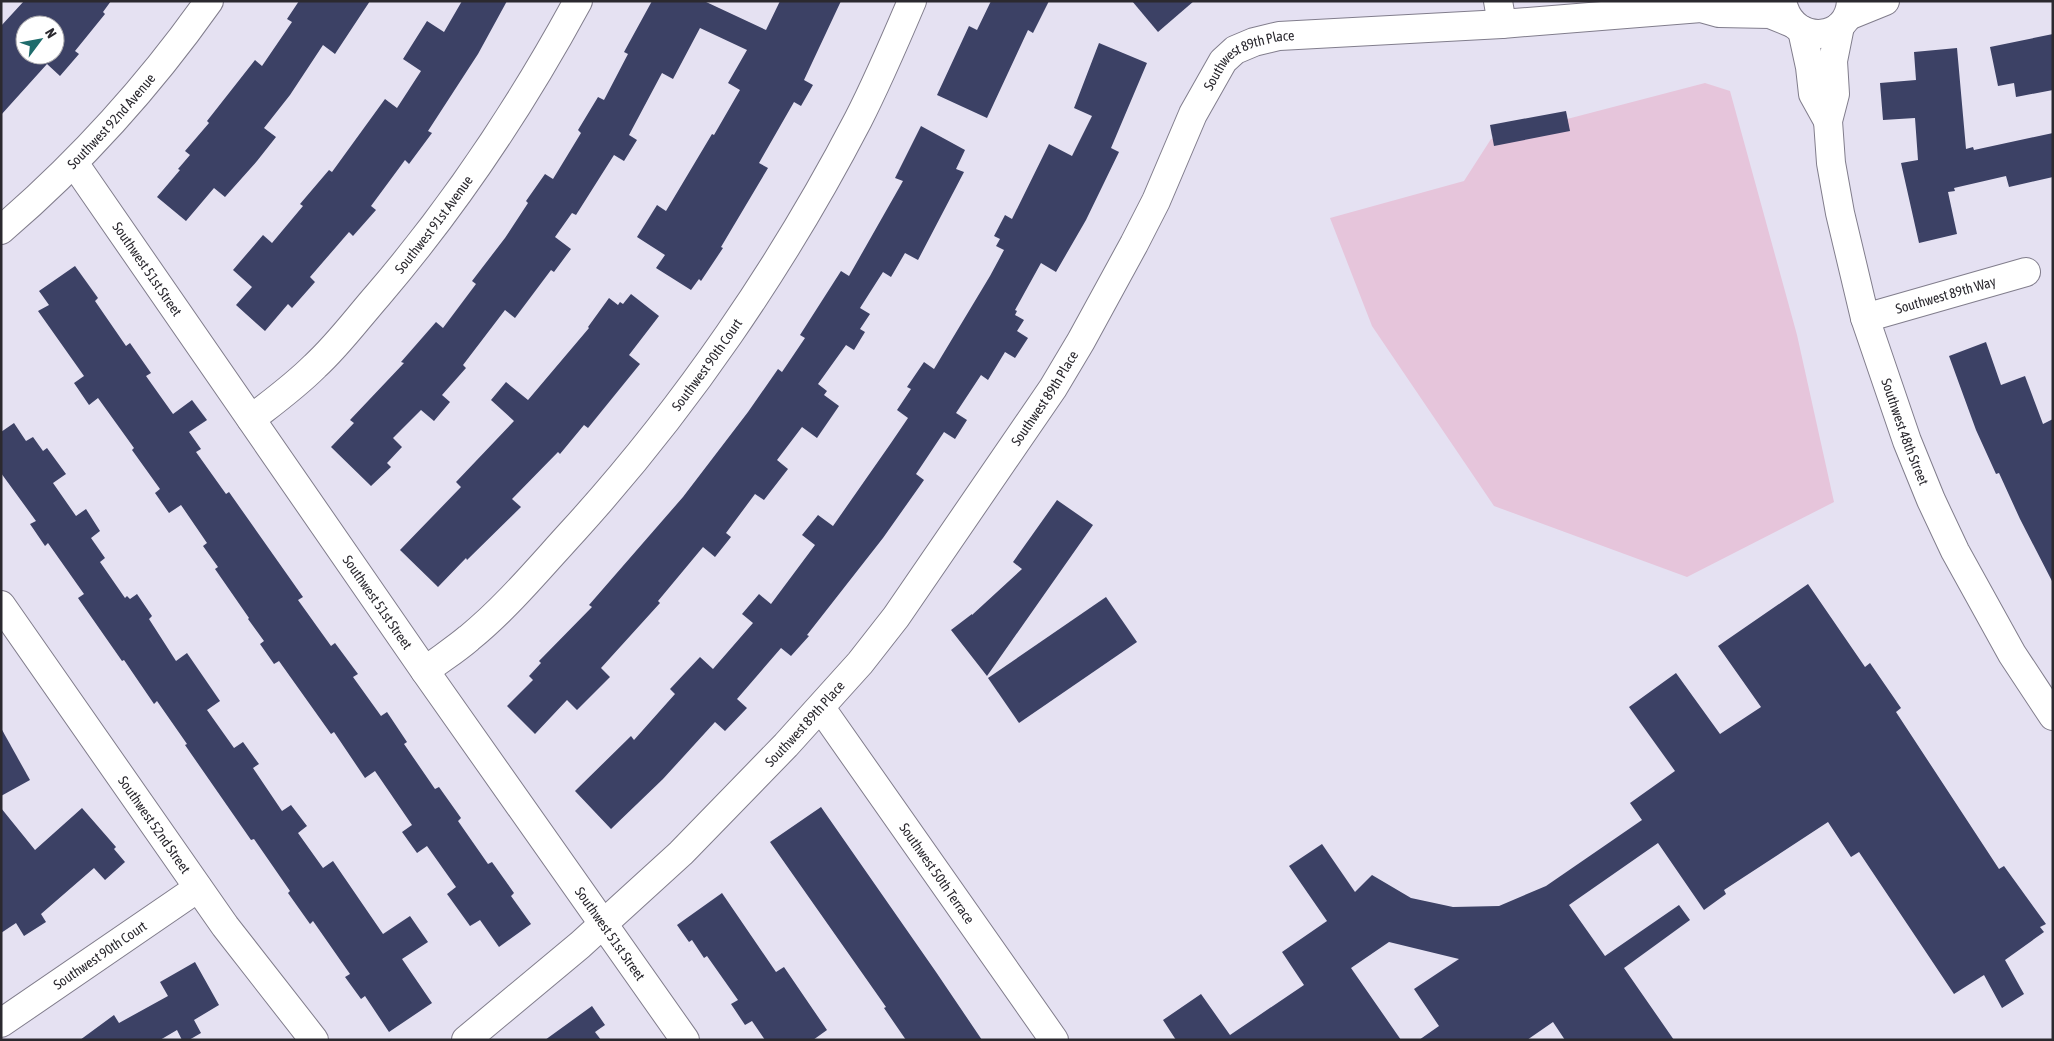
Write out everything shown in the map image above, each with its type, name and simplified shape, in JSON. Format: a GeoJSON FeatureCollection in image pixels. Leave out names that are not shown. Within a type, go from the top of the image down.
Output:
{"type":"FeatureCollection","features":[{"type":"Feature","properties":{"kind":"street","name":"Southwest 92nd Avenue"},"geometry":{"type":"LineString","coordinates":[[1,230],[74,163],[126,109],[172,52],[209,1]]}},
{"type":"Feature","properties":{"kind":"street","name":"Southwest 91st Avenue"},"geometry":{"type":"LineString","coordinates":[[251,419],[291,388],[316,365],[386,285],[438,221],[485,154],[534,78],[578,1]]}},
{"type":"Feature","properties":{"kind":"street","name":"Southwest 90th Court"},"geometry":{"type":"LineString","coordinates":[[425,671],[469,638],[526,582],[599,502],[671,414],[747,306],[798,227],[858,119],[912,1]]}},
{"type":"Feature","properties":{"kind":"street"},"geometry":{"type":"LineString","coordinates":[[1793,18],[1812,34],[1822,34],[1832,31],[1846,14],[1885,1]]}},
{"type":"Feature","properties":{"kind":"street","name":"Southwest 89th Place"},"geometry":{"type":"LineString","coordinates":[[466,1040],[604,924],[681,853],[821,708],[896,617],[1053,388],[1081,341],[1156,201],[1193,114],[1223,61],[1235,50],[1254,42],[1279,36],[1500,12],[1707,5],[1719,13],[1770,14],[1793,18]]}},
{"type":"Feature","properties":{"kind":"street","name":"Southwest 48th Street"},"geometry":{"type":"LineString","coordinates":[[1846,14],[1833,61],[1835,94],[1828,121],[1831,163],[1840,213],[1865,318],[1907,441],[1955,551],[2012,654],[2053,716]]}},
{"type":"Feature","properties":{"kind":"street","name":"Southwest 48th Street"},"geometry":{"type":"LineString","coordinates":[[1793,18],[1810,67],[1813,94],[1828,121]]}},
{"type":"Feature","properties":{"kind":"street","name":"Southwest 51st Street"},"geometry":{"type":"LineString","coordinates":[[74,163],[425,671],[685,1040]]}},
{"type":"Feature","properties":{"kind":"street","name":"Southwest 89th Way"},"geometry":{"type":"LineString","coordinates":[[1865,318],[2026,272]]}},
{"type":"Feature","properties":{"kind":"street","name":"Southwest 52nd Street"},"geometry":{"type":"LineString","coordinates":[[1,605],[10,637],[225,926],[314,1040]]}},
{"type":"Feature","properties":{"kind":"street","name":"Southwest 50th Terrace"},"geometry":{"type":"LineString","coordinates":[[821,708],[1054,1040]]}},
{"type":"Feature","properties":{"kind":"street","name":"Southwest 90th Court"},"geometry":{"type":"LineString","coordinates":[[1,1023],[198,888]]}},
{"type":"Feature","properties":{"kind":"shaded area"},"geometry":{"type":"Polygon","coordinates":[[[1705,83],[1730,91],[1797,335],[1834,502],[1687,577],[1494,506],[1372,326],[1330,218],[1464,181],[1491,139],[1705,83]]]}},
{"type":"Feature","properties":{"kind":"building"},"geometry":{"type":"Polygon","coordinates":[[[24,1],[111,1],[103,12],[105,14],[75,51],[79,54],[60,76],[48,65],[65,65],[65,15],[15,15],[15,65],[46,65],[1,115],[1,26],[24,1]]]}},
{"type":"Feature","properties":{"kind":"building"},"geometry":{"type":"Polygon","coordinates":[[[299,1],[370,1],[335,54],[323,45],[290,95],[264,128],[276,137],[257,161],[225,197],[214,188],[186,221],[157,197],[190,155],[185,151],[209,123],[207,121],[255,60],[262,66],[292,22],[287,19],[299,1]]]}},
{"type":"Feature","properties":{"kind":"building"},"geometry":{"type":"Polygon","coordinates":[[[462,1],[507,1],[478,54],[428,131],[432,133],[409,164],[405,160],[371,206],[376,210],[353,236],[349,232],[310,277],[315,282],[292,308],[288,304],[265,331],[236,305],[252,287],[233,270],[263,235],[272,243],[303,206],[300,204],[329,170],[332,172],[385,99],[397,108],[421,71],[403,59],[427,21],[444,32],[462,1]]]}},
{"type":"Feature","properties":{"kind":"building"},"geometry":{"type":"Polygon","coordinates":[[[652,1],[704,1],[766,30],[780,1],[841,1],[804,80],[813,85],[801,106],[794,102],[759,163],[768,168],[721,247],[723,248],[701,281],[699,279],[691,290],[656,268],[665,255],[637,237],[657,205],[666,211],[740,90],[728,83],[747,50],[700,28],[673,79],[662,73],[629,135],[637,140],[624,161],[614,155],[576,215],[572,213],[555,237],[571,249],[554,272],[551,270],[515,318],[505,310],[463,365],[466,368],[442,395],[450,402],[434,421],[421,410],[393,438],[402,447],[387,463],[391,467],[371,486],[331,447],[354,423],[350,420],[404,363],[401,362],[436,322],[443,328],[476,284],[472,281],[505,238],[528,203],[526,201],[545,174],[553,179],[581,133],[578,130],[598,97],[604,100],[628,54],[624,52],[652,1]]]}},
{"type":"Feature","properties":{"kind":"building"},"geometry":{"type":"Polygon","coordinates":[[[991,1],[1049,1],[1033,33],[1028,30],[987,118],[937,95],[969,26],[977,30],[991,1]]]}},
{"type":"Feature","properties":{"kind":"building"},"geometry":{"type":"Polygon","coordinates":[[[1132,1],[1194,1],[1158,32],[1132,1]]]}},
{"type":"Feature","properties":{"kind":"building"},"geometry":{"type":"Polygon","coordinates":[[[2053,34],[2053,90],[2016,97],[2014,83],[1998,86],[1990,47],[2053,34]]]}},
{"type":"Feature","properties":{"kind":"building"},"geometry":{"type":"Polygon","coordinates":[[[1099,43],[1147,63],[1111,148],[1119,152],[1086,220],[1056,272],[1041,263],[1015,310],[1017,311],[1015,315],[1024,320],[1017,331],[1028,338],[1015,358],[1005,352],[988,380],[981,375],[956,413],[967,420],[955,439],[944,432],[916,474],[924,480],[883,538],[807,635],[809,636],[791,656],[781,648],[737,699],[747,708],[725,731],[715,722],[663,779],[611,829],[575,791],[631,736],[634,740],[675,694],[670,689],[700,657],[713,669],[753,623],[742,614],[759,594],[771,604],[815,545],[802,535],[818,515],[833,526],[908,418],[897,410],[911,389],[907,387],[924,362],[934,369],[990,276],[1004,250],[996,246],[1000,239],[994,236],[1005,215],[1012,219],[1049,144],[1072,156],[1092,116],[1074,108],[1099,43]]]}},
{"type":"Feature","properties":{"kind":"building"},"geometry":{"type":"Polygon","coordinates":[[[1957,48],[1966,149],[1973,147],[1974,150],[2053,133],[2053,177],[2009,187],[2006,176],[1954,188],[1955,191],[1948,192],[1957,234],[1919,243],[1901,163],[1918,160],[1915,118],[1883,120],[1880,83],[1916,80],[1914,52],[1957,48]]]}},
{"type":"Feature","properties":{"kind":"building"},"geometry":{"type":"Polygon","coordinates":[[[1566,111],[1570,131],[1494,146],[1490,125],[1566,111]]]}},
{"type":"Feature","properties":{"kind":"building"},"geometry":{"type":"Polygon","coordinates":[[[921,126],[965,150],[956,169],[964,172],[918,260],[905,253],[891,277],[883,272],[860,308],[870,314],[860,329],[865,332],[854,350],[846,345],[818,384],[827,391],[824,395],[839,406],[817,438],[802,427],[777,460],[788,469],[764,500],[755,494],[726,533],[731,537],[715,557],[703,547],[658,601],[660,603],[601,668],[610,677],[577,710],[567,700],[535,734],[507,706],[533,680],[529,676],[541,663],[539,661],[592,607],[589,605],[683,497],[748,412],[778,369],[782,372],[805,338],[800,335],[841,271],[849,276],[903,181],[895,178],[921,126]]]}},
{"type":"Feature","properties":{"kind":"building"},"geometry":{"type":"Polygon","coordinates":[[[75,266],[98,298],[95,301],[126,346],[130,343],[151,373],[146,376],[173,414],[192,400],[207,420],[189,432],[201,449],[196,452],[226,494],[229,492],[303,597],[298,600],[331,646],[335,643],[358,674],[353,677],[381,716],[387,712],[407,742],[404,744],[435,789],[439,787],[461,818],[458,821],[488,864],[492,862],[514,893],[511,896],[531,924],[499,947],[480,920],[470,926],[447,894],[456,887],[427,846],[417,853],[402,832],[412,825],[375,771],[365,778],[334,732],[331,734],[279,661],[274,664],[260,644],[264,641],[215,569],[218,567],[203,546],[207,543],[181,505],[169,513],[155,493],[160,489],[132,450],[134,448],[98,398],[89,405],[74,383],[84,376],[38,311],[49,305],[39,291],[75,266]]]}},
{"type":"Feature","properties":{"kind":"building"},"geometry":{"type":"Polygon","coordinates":[[[631,294],[659,316],[629,355],[640,364],[588,428],[584,425],[560,454],[558,452],[512,499],[521,507],[438,587],[400,550],[461,487],[456,482],[514,421],[491,400],[506,382],[528,400],[589,328],[609,298],[618,305],[620,302],[623,304],[631,294]]]}},
{"type":"Feature","properties":{"kind":"building"},"geometry":{"type":"Polygon","coordinates":[[[1986,342],[2001,385],[2025,376],[2043,424],[2053,419],[2053,583],[1999,473],[1996,474],[1976,430],[1949,356],[1986,342]]]}},
{"type":"Feature","properties":{"kind":"building"},"geometry":{"type":"Polygon","coordinates":[[[14,423],[26,441],[33,437],[43,451],[47,448],[66,474],[53,483],[76,516],[86,509],[100,531],[91,538],[105,558],[100,562],[125,598],[127,596],[130,599],[137,594],[152,616],[149,619],[176,661],[187,653],[220,701],[207,710],[234,748],[243,742],[259,764],[253,768],[282,811],[291,805],[307,826],[298,833],[323,868],[333,861],[383,934],[410,916],[428,942],[402,959],[432,1003],[389,1032],[365,996],[361,999],[345,977],[350,974],[313,921],[310,924],[288,893],[290,891],[254,839],[251,840],[157,701],[154,704],[124,660],[122,661],[78,598],[84,594],[48,543],[45,546],[30,524],[36,521],[1,473],[1,432],[14,423]]]}},
{"type":"Feature","properties":{"kind":"building"},"geometry":{"type":"Polygon","coordinates":[[[1057,500],[1093,525],[987,676],[951,630],[972,615],[1022,569],[1013,562],[1057,500]]]}},
{"type":"Feature","properties":{"kind":"building"},"geometry":{"type":"Polygon","coordinates":[[[1808,584],[1865,667],[1870,663],[1901,708],[1896,712],[1999,869],[2004,866],[2046,924],[2040,927],[2044,932],[2005,960],[2024,994],[2002,1008],[1984,975],[1954,994],[1859,852],[1851,857],[1828,822],[1724,890],[1726,894],[1704,910],[1658,843],[1569,905],[1605,956],[1679,905],[1690,920],[1624,968],[1674,1040],[1565,1040],[1553,1022],[1527,1040],[1419,1040],[1439,1026],[1414,989],[1459,959],[1389,942],[1351,968],[1401,1040],[1176,1040],[1163,1020],[1201,994],[1230,1035],[1304,985],[1282,952],[1327,921],[1289,866],[1322,844],[1355,892],[1372,875],[1411,898],[1453,907],[1499,906],[1546,886],[1642,820],[1630,803],[1675,771],[1629,707],[1676,673],[1720,734],[1761,707],[1718,646],[1808,584]]]}},
{"type":"Feature","properties":{"kind":"building"},"geometry":{"type":"Polygon","coordinates":[[[1106,597],[1137,642],[1019,723],[988,678],[1106,597]]]}},
{"type":"Feature","properties":{"kind":"building"},"geometry":{"type":"Polygon","coordinates":[[[1,728],[30,780],[1,796],[1,728]]]}},
{"type":"Feature","properties":{"kind":"building"},"geometry":{"type":"Polygon","coordinates":[[[821,807],[982,1040],[906,1040],[884,1008],[886,1007],[770,842],[821,807]]]}},
{"type":"Feature","properties":{"kind":"building"},"geometry":{"type":"Polygon","coordinates":[[[1,808],[35,850],[82,808],[116,847],[114,849],[125,862],[105,880],[94,868],[41,914],[46,922],[24,936],[16,923],[1,933],[1,808]]]}},
{"type":"Feature","properties":{"kind":"building"},"geometry":{"type":"Polygon","coordinates":[[[722,893],[776,972],[784,967],[827,1030],[813,1040],[765,1040],[752,1021],[745,1025],[731,1004],[738,1000],[707,956],[704,958],[692,940],[689,942],[677,925],[722,893]]]}},
{"type":"Feature","properties":{"kind":"building"},"geometry":{"type":"Polygon","coordinates":[[[195,962],[219,1005],[194,1020],[201,1033],[189,1040],[182,1040],[177,1030],[160,1040],[80,1040],[114,1015],[119,1023],[168,996],[160,982],[195,962]]]}},
{"type":"Feature","properties":{"kind":"building"},"geometry":{"type":"Polygon","coordinates":[[[592,1006],[605,1025],[595,1032],[601,1040],[545,1040],[592,1006]]]}}]}
